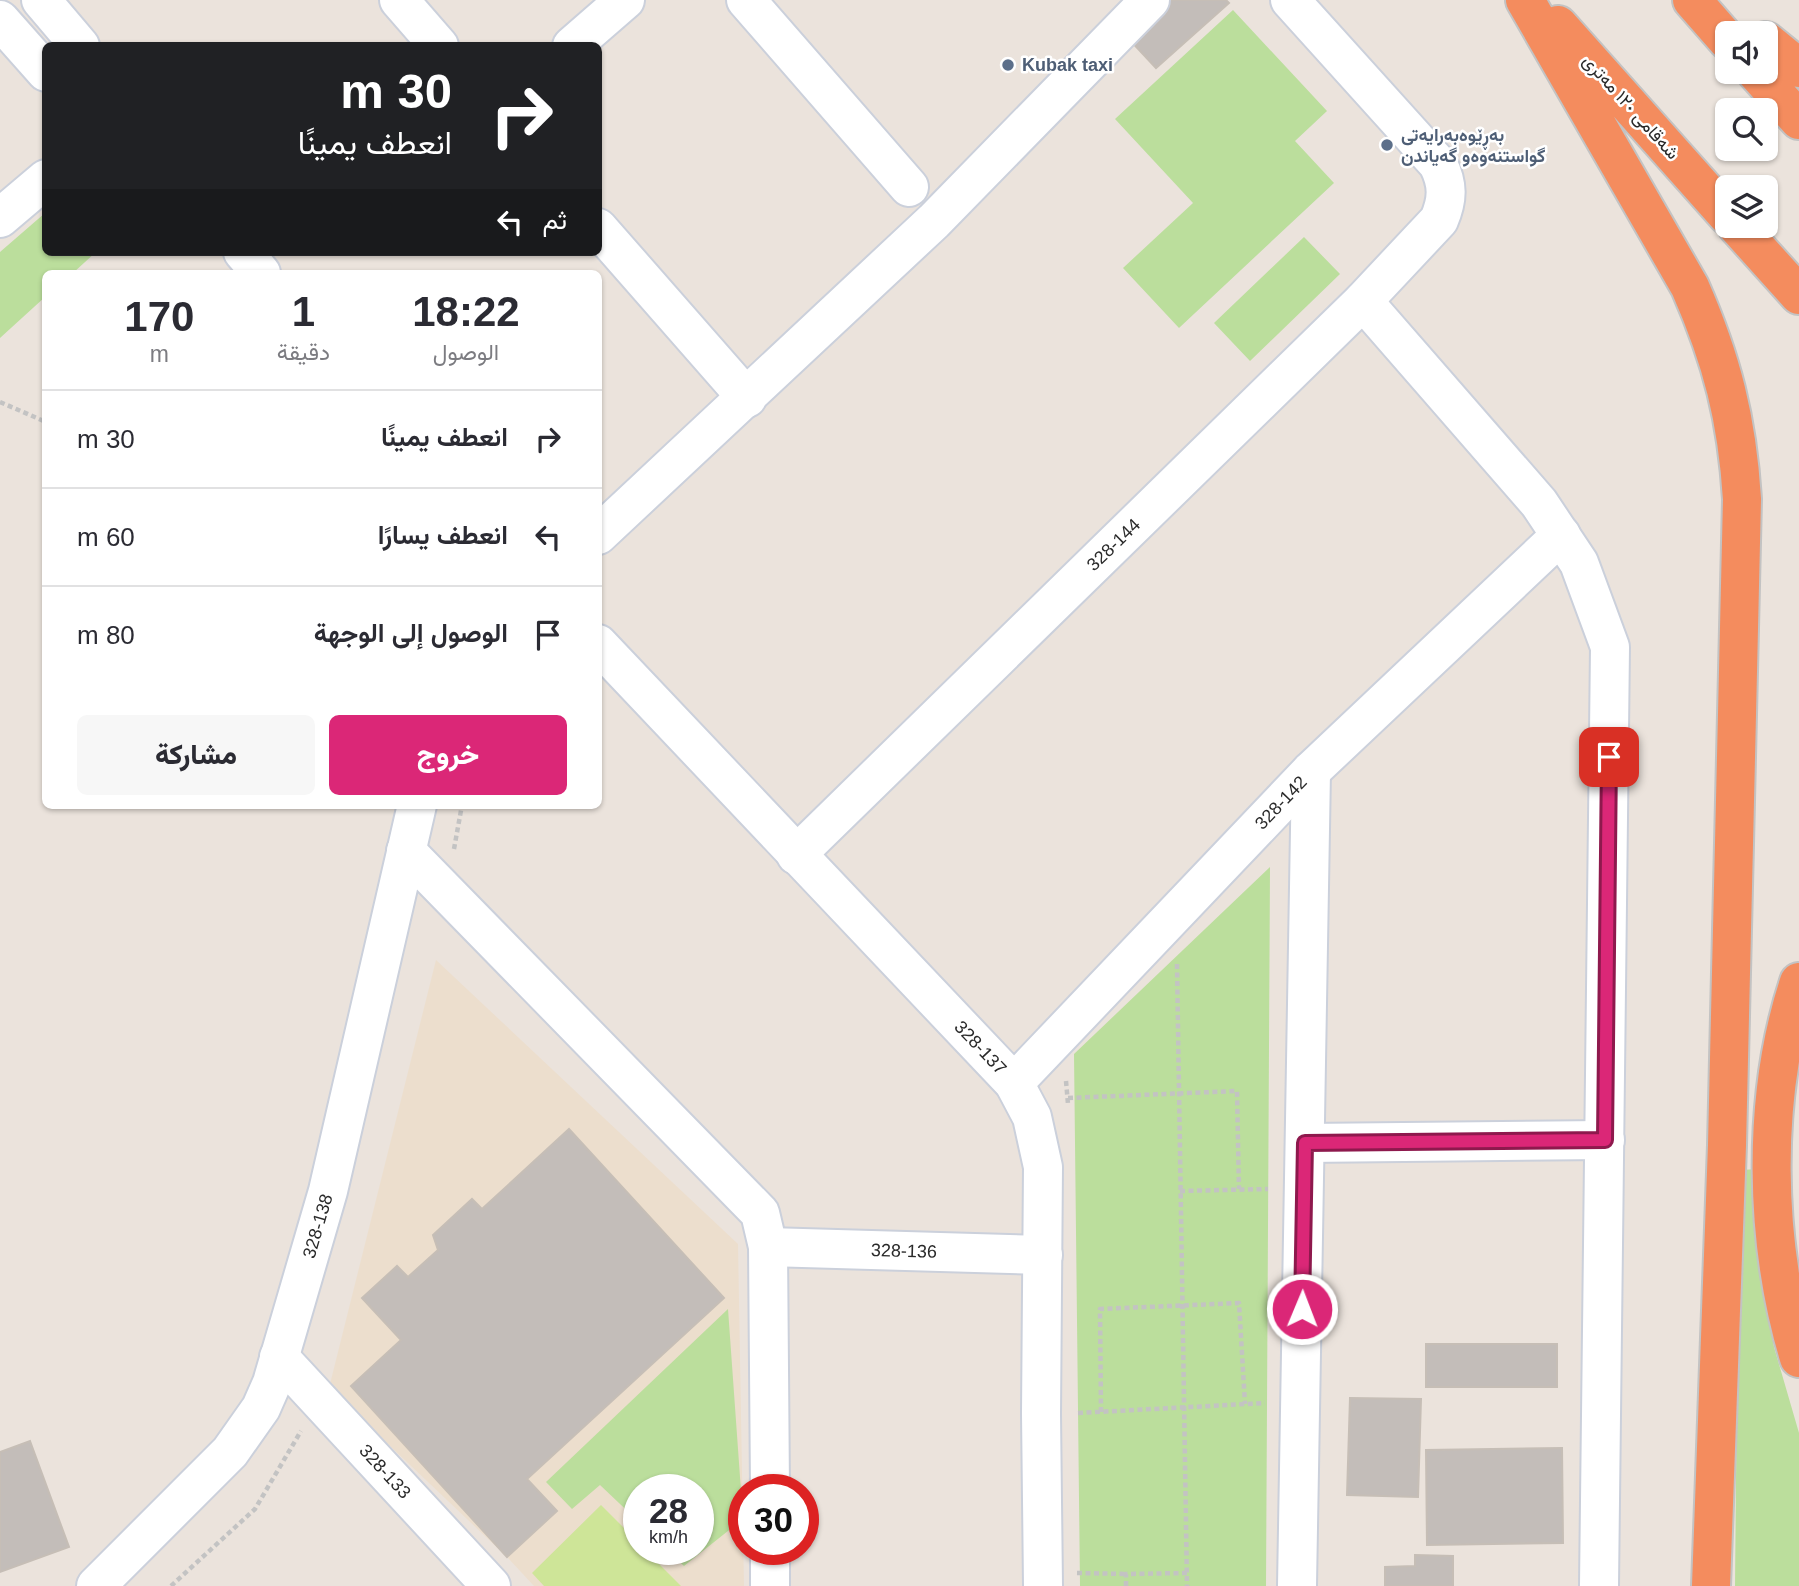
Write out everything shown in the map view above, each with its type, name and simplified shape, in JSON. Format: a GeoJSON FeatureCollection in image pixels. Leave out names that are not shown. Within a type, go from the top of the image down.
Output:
{"type":"FeatureCollection","features":[{"type":"Feature","properties":{"kind":"highway"},"geometry":{"type":"LineString","coordinates":[[1525,0],[1690,287],[1708,327],[1722,369],[1739,455],[1742,499],[1727,1117],[1711,1586]]}},
{"type":"Feature","properties":{"kind":"highway","name":"شەقامی ١٢٠ مەتری"},"geometry":{"type":"LineString","coordinates":[[1536,0],[1715,201]]}},
{"type":"Feature","properties":{"kind":"highway"},"geometry":{"type":"LineString","coordinates":[[1692,0],[1715,26]]}},
{"type":"Feature","properties":{"kind":"highway"},"geometry":{"type":"LineString","coordinates":[[1715,0],[1741,21]]}},
{"type":"Feature","properties":{"kind":"highway"},"geometry":{"type":"LineString","coordinates":[[1778,51],[1799,68]]}},
{"type":"Feature","properties":{"kind":"highway"},"geometry":{"type":"LineString","coordinates":[[1767,84],[1799,120]]}},
{"type":"Feature","properties":{"kind":"highway"},"geometry":{"type":"LineString","coordinates":[[1748,238],[1799,295]]}},
{"type":"Feature","properties":{"kind":"highway"},"geometry":{"type":"LineString","coordinates":[[1799,982],[1782,1047],[1776,1095],[1772,1189],[1780,1279],[1788,1323],[1799,1358]]}},
{"type":"Feature","properties":{"kind":"street"},"geometry":{"type":"LineString","coordinates":[[41,0],[76,42]]}},
{"type":"Feature","properties":{"kind":"street"},"geometry":{"type":"LineString","coordinates":[[399,0],[436,42]]}},
{"type":"Feature","properties":{"kind":"street"},"geometry":{"type":"LineString","coordinates":[[577,42],[625,0]]}},
{"type":"Feature","properties":{"kind":"street"},"geometry":{"type":"LineString","coordinates":[[746,0],[909,187]]}},
{"type":"Feature","properties":{"kind":"street"},"geometry":{"type":"LineString","coordinates":[[602,531],[934,221],[1150,0]]}},
{"type":"Feature","properties":{"kind":"street","name":"328-144"},"geometry":{"type":"LineString","coordinates":[[796,855],[1363,301],[1430,231],[1442,213],[1447,191],[1445,177],[1438,164],[1290,0]]}},
{"type":"Feature","properties":{"kind":"street"},"geometry":{"type":"LineString","coordinates":[[0,20],[42,67]]}},
{"type":"Feature","properties":{"kind":"street"},"geometry":{"type":"LineString","coordinates":[[0,218],[42,182]]}},
{"type":"Feature","properties":{"kind":"street"},"geometry":{"type":"LineString","coordinates":[[602,233],[747,398]]}},
{"type":"Feature","properties":{"kind":"street"},"geometry":{"type":"LineString","coordinates":[[246,256],[258,270]]}},
{"type":"Feature","properties":{"kind":"street"},"geometry":{"type":"LineString","coordinates":[[1363,301],[1539,503],[1579,563],[1610,647],[1600,1586]]}},
{"type":"Feature","properties":{"kind":"street","name":"328-142"},"geometry":{"type":"LineString","coordinates":[[1014,1083],[1311,771],[1561,535]]}},
{"type":"Feature","properties":{"kind":"street","name":"328-137"},"geometry":{"type":"LineString","coordinates":[[602,648],[1014,1083],[1032,1117],[1043,1167],[1042,1255],[1058,1580]]}},
{"type":"Feature","properties":{"kind":"street"},"geometry":{"type":"LineString","coordinates":[[1297,1586],[1311,771]]}},
{"type":"Feature","properties":{"kind":"street","name":"328-138"},"geometry":{"type":"LineString","coordinates":[[96,1586],[230,1452],[261,1408],[272,1383],[328,1191],[416,809]]}},
{"type":"Feature","properties":{"kind":"street"},"geometry":{"type":"LineString","coordinates":[[406,851],[760,1213],[768,1247],[770,1474]]}},
{"type":"Feature","properties":{"kind":"street"},"geometry":{"type":"LineString","coordinates":[[1305,1143],[1605,1140]]}},
{"type":"Feature","properties":{"kind":"street","name":"328-136"},"geometry":{"type":"LineString","coordinates":[[768,1247],[1042,1255]]}},
{"type":"Feature","properties":{"kind":"street","name":"328-133"},"geometry":{"type":"LineString","coordinates":[[279,1357],[490,1586]]}},
{"type":"Feature","properties":{"kind":"street"},"geometry":{"type":"LineString","coordinates":[[770,1565],[770,1586]]}},
{"type":"Feature","properties":{"kind":"path"},"geometry":{"type":"LineString","coordinates":[[0,402],[42,420]]}},
{"type":"Feature","properties":{"kind":"path"},"geometry":{"type":"LineString","coordinates":[[1177,962],[1187,1586]]}},
{"type":"Feature","properties":{"kind":"path"},"geometry":{"type":"LineString","coordinates":[[1065,1076],[1068,1112]]}},
{"type":"Feature","properties":{"kind":"path"},"geometry":{"type":"LineString","coordinates":[[1068,1098],[1237,1091],[1239,1189]]}},
{"type":"Feature","properties":{"kind":"path"},"geometry":{"type":"LineString","coordinates":[[1180,1191],[1276,1189]]}},
{"type":"Feature","properties":{"kind":"path"},"geometry":{"type":"LineString","coordinates":[[1101,1412],[1100,1309],[1239,1303],[1245,1404]]}},
{"type":"Feature","properties":{"kind":"path"},"geometry":{"type":"LineString","coordinates":[[171,1586],[256,1509],[318,1399]]}},
{"type":"Feature","properties":{"kind":"path"},"geometry":{"type":"LineString","coordinates":[[1072,1414],[1276,1402]]}},
{"type":"Feature","properties":{"kind":"path"},"geometry":{"type":"LineString","coordinates":[[1058,1580],[1126,1574],[1187,1573]]}},
{"type":"Feature","properties":{"kind":"path"},"geometry":{"type":"LineString","coordinates":[[1126,1574],[1126,1586]]}},
{"type":"Feature","properties":{"kind":"shaded area"},"geometry":{"type":"Polygon","coordinates":[[[436,960],[738,1244],[742,1474],[728,1474],[728,1565],[744,1565],[744,1586],[534,1586],[507,1557],[329,1388],[436,960]]]}},
{"type":"Feature","properties":{"kind":"green space"},"geometry":{"type":"Polygon","coordinates":[[[1233,10],[1327,111],[1295,141],[1334,183],[1179,328],[1123,268],[1193,203],[1115,119],[1233,10]]]}},
{"type":"Feature","properties":{"kind":"green space"},"geometry":{"type":"Polygon","coordinates":[[[42,216],[42,256],[92,256],[76,270],[42,270],[42,300],[0,338],[0,252],[42,216]]]}},
{"type":"Feature","properties":{"kind":"green space"},"geometry":{"type":"Polygon","coordinates":[[[1304,237],[1340,274],[1250,361],[1214,323],[1304,237]]]}},
{"type":"Feature","properties":{"kind":"green space"},"geometry":{"type":"Polygon","coordinates":[[[1270,867],[1266,1586],[1080,1586],[1074,1054],[1270,867]]]}},
{"type":"Feature","properties":{"kind":"green space"},"geometry":{"type":"Polygon","coordinates":[[[1760,1169],[1755,1243],[1774,1347],[1799,1433],[1799,1586],[1735,1586],[1739,1170],[1760,1169]]]}},
{"type":"Feature","properties":{"kind":"green space"},"geometry":{"type":"Polygon","coordinates":[[[728,1309],[740,1474],[728,1474],[728,1531],[714,1542],[714,1474],[623,1474],[623,1507],[600,1485],[572,1509],[546,1482],[728,1309]]]}},
{"type":"Feature","properties":{"kind":"green space"},"geometry":{"type":"Polygon","coordinates":[[[601,1505],[623,1527],[623,1565],[660,1565],[681,1586],[544,1586],[532,1573],[601,1505]]]}},
{"type":"Feature","properties":{"kind":"building"},"geometry":{"type":"Polygon","coordinates":[[[1170,0],[1226,0],[1229,3],[1156,68],[1128,38],[1170,0]]]}},
{"type":"Feature","properties":{"kind":"building"},"geometry":{"type":"Polygon","coordinates":[[[569,1129],[724,1298],[527,1479],[557,1511],[507,1557],[351,1386],[401,1340],[362,1298],[397,1266],[408,1277],[438,1250],[433,1235],[472,1199],[482,1209],[569,1129]]]}},
{"type":"Feature","properties":{"kind":"building"},"geometry":{"type":"Polygon","coordinates":[[[1426,1344],[1557,1344],[1557,1387],[1426,1387],[1426,1344]]]}},
{"type":"Feature","properties":{"kind":"building"},"geometry":{"type":"Polygon","coordinates":[[[1350,1398],[1421,1399],[1418,1497],[1347,1495],[1350,1398]]]}},
{"type":"Feature","properties":{"kind":"building"},"geometry":{"type":"Polygon","coordinates":[[[30,1441],[69,1547],[0,1572],[0,1452],[30,1441]]]}},
{"type":"Feature","properties":{"kind":"building"},"geometry":{"type":"Polygon","coordinates":[[[1562,1448],[1563,1543],[1427,1545],[1426,1450],[1562,1448]]]}},
{"type":"Feature","properties":{"kind":"building"},"geometry":{"type":"Polygon","coordinates":[[[1415,1555],[1453,1556],[1453,1586],[1385,1586],[1385,1567],[1415,1566],[1415,1555]]]}},
{"type":"Feature","properties":{"kind":"place","name":"Kubak taxi"},"geometry":{"type":"Point","coordinates":[1008,65]}},
{"type":"Feature","properties":{"kind":"place","name":"بەڕێوەبەرایەتی گواستنەوەو گەیاندن"},"geometry":{"type":"Point","coordinates":[1387,145]}},
{"type":"Feature","properties":{"kind":"route"},"geometry":{"type":"LineString","coordinates":[[1302,1309],[1305,1143],[1605,1140],[1609,757]]}}]}
